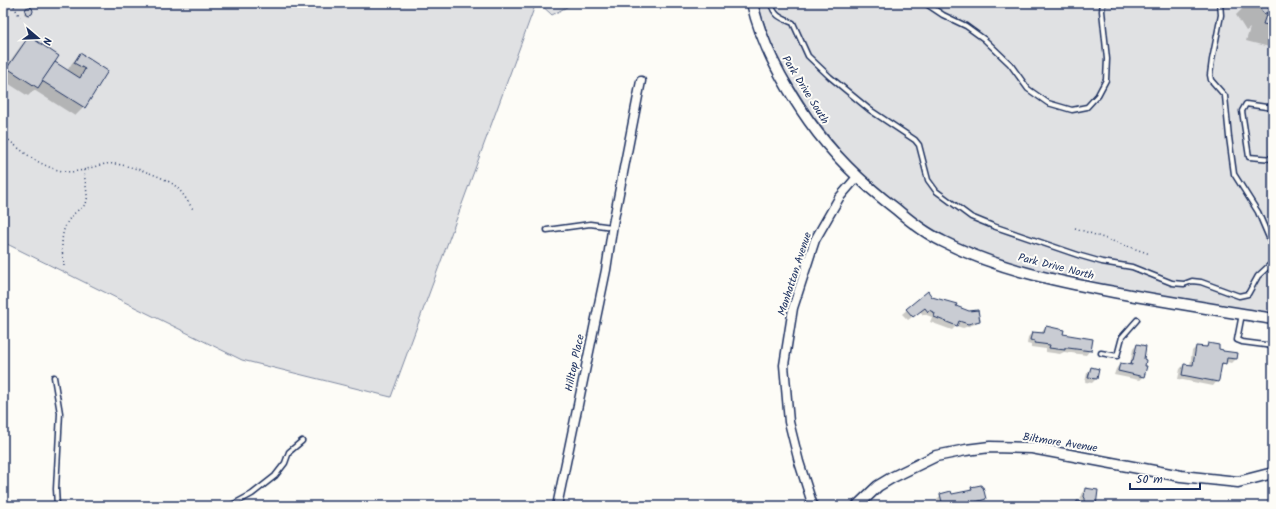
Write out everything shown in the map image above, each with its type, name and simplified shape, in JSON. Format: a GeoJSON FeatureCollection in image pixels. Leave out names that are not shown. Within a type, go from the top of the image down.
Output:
{"type":"FeatureCollection","features":[{"type":"Feature","properties":{"kind":"street","name":"Park Drive South"},"geometry":{"type":"LineString","coordinates":[[752,3],[764,43],[778,73],[798,106],[820,136],[857,177]]}},
{"type":"Feature","properties":{"kind":"street","name":"Hilltop Place"},"geometry":{"type":"LineString","coordinates":[[557,506],[606,270],[641,81]]}},
{"type":"Feature","properties":{"kind":"street","name":"Park Drive North"},"geometry":{"type":"LineString","coordinates":[[857,177],[873,192],[914,224],[940,240],[968,254],[1000,265],[1073,284],[1273,319]]}},
{"type":"Feature","properties":{"kind":"street","name":"Manhattan Avenue"},"geometry":{"type":"LineString","coordinates":[[813,506],[799,462],[789,422],[784,365],[793,308],[815,240],[839,198],[857,177]]}},
{"type":"Feature","properties":{"kind":"street","name":"Biltmore Avenue"},"geometry":{"type":"LineString","coordinates":[[857,506],[878,486],[936,456],[990,447],[1032,448],[1181,476],[1238,482],[1273,473]]}},
{"type":"Feature","properties":{"kind":"lane"},"geometry":{"type":"LineString","coordinates":[[771,3],[773,11],[780,17],[793,23],[808,56],[813,61],[870,110],[915,140],[919,145],[928,180],[936,191],[971,217],[1081,256],[1102,262],[1132,267],[1172,283],[1184,284],[1192,281],[1201,282],[1239,296],[1248,294],[1258,276],[1273,262]]}},
{"type":"Feature","properties":{"kind":"lane"},"geometry":{"type":"LineString","coordinates":[[925,3],[943,16],[966,26],[984,39],[1010,64],[1028,89],[1048,103],[1072,110],[1087,108],[1098,95],[1106,80],[1107,59],[1102,3]]}},
{"type":"Feature","properties":{"kind":"lane"},"geometry":{"type":"LineString","coordinates":[[1220,3],[1221,15],[1212,60],[1210,75],[1211,80],[1225,96],[1234,174],[1258,212],[1273,248]]}},
{"type":"Feature","properties":{"kind":"lane"},"geometry":{"type":"LineString","coordinates":[[1273,108],[1246,104],[1242,111],[1249,157],[1273,159]]}},
{"type":"Feature","properties":{"kind":"lane"},"geometry":{"type":"LineString","coordinates":[[547,230],[590,224],[613,226]]}},
{"type":"Feature","properties":{"kind":"lane"},"geometry":{"type":"LineString","coordinates":[[1242,314],[1237,340],[1273,346]]}},
{"type":"Feature","properties":{"kind":"lane"},"geometry":{"type":"LineString","coordinates":[[1101,354],[1117,356],[1122,337],[1136,320]]}},
{"type":"Feature","properties":{"kind":"lane"},"geometry":{"type":"LineString","coordinates":[[54,377],[60,414],[56,489],[57,506]]}},
{"type":"Feature","properties":{"kind":"lane"},"geometry":{"type":"LineString","coordinates":[[230,506],[252,494],[276,476],[285,463],[290,452],[302,441]]}},
{"type":"Feature","properties":{"kind":"path"},"geometry":{"type":"LineString","coordinates":[[12,3],[20,17]]}},
{"type":"Feature","properties":{"kind":"path"},"geometry":{"type":"LineString","coordinates":[[988,3],[996,7]]}},
{"type":"Feature","properties":{"kind":"path"},"geometry":{"type":"LineString","coordinates":[[1112,3],[1113,8]]}},
{"type":"Feature","properties":{"kind":"path"},"geometry":{"type":"LineString","coordinates":[[3,136],[34,160],[62,171],[74,172],[105,164],[116,163],[162,178],[174,185],[193,209]]}},
{"type":"Feature","properties":{"kind":"path"},"geometry":{"type":"LineString","coordinates":[[64,266],[61,239],[64,227],[76,212],[84,206],[87,200],[84,170]]}},
{"type":"Feature","properties":{"kind":"path"},"geometry":{"type":"LineString","coordinates":[[1075,228],[1150,254]]}},
{"type":"Feature","properties":{"kind":"shaded area"},"geometry":{"type":"Polygon","coordinates":[[[3,3],[536,3],[391,397],[242,360],[3,242],[3,3]]]}},
{"type":"Feature","properties":{"kind":"shaded area"},"geometry":{"type":"Polygon","coordinates":[[[539,3],[574,3],[552,15],[539,3]]]}},
{"type":"Feature","properties":{"kind":"shaded area"},"geometry":{"type":"Polygon","coordinates":[[[757,3],[1273,3],[1273,315],[1064,278],[998,260],[948,238],[902,210],[855,169],[813,116],[776,58],[757,3]]]}},
{"type":"Feature","properties":{"kind":"building"},"geometry":{"type":"Polygon","coordinates":[[[1256,3],[1273,3],[1273,26],[1263,24],[1267,12],[1264,14],[1256,3]]]}},
{"type":"Feature","properties":{"kind":"building"},"geometry":{"type":"Polygon","coordinates":[[[29,7],[32,8],[32,14],[29,15],[26,14],[25,11],[26,8],[29,7]]]}},
{"type":"Feature","properties":{"kind":"building"},"geometry":{"type":"Polygon","coordinates":[[[29,36],[59,56],[38,88],[7,68],[29,36]]]}},
{"type":"Feature","properties":{"kind":"building"},"geometry":{"type":"Polygon","coordinates":[[[80,53],[108,71],[85,108],[42,81],[55,62],[80,78],[85,69],[74,63],[80,53]]]}},
{"type":"Feature","properties":{"kind":"building"},"geometry":{"type":"Polygon","coordinates":[[[928,291],[932,297],[957,304],[956,306],[969,311],[978,310],[980,321],[968,324],[959,321],[957,326],[934,317],[935,313],[929,310],[928,312],[925,308],[913,317],[906,309],[928,291]]]}},
{"type":"Feature","properties":{"kind":"building"},"geometry":{"type":"Polygon","coordinates":[[[1046,326],[1064,330],[1063,334],[1093,339],[1091,351],[1068,348],[1065,348],[1065,350],[1049,348],[1050,345],[1034,343],[1035,341],[1030,340],[1032,332],[1044,333],[1046,326]]]}},
{"type":"Feature","properties":{"kind":"building"},"geometry":{"type":"Polygon","coordinates":[[[1208,343],[1219,345],[1219,349],[1223,351],[1238,353],[1237,359],[1227,358],[1226,364],[1222,363],[1218,382],[1182,375],[1184,364],[1193,365],[1196,346],[1207,347],[1208,343]]]}},
{"type":"Feature","properties":{"kind":"building"},"geometry":{"type":"Polygon","coordinates":[[[1137,344],[1146,346],[1144,359],[1146,360],[1145,366],[1147,366],[1144,377],[1118,371],[1120,363],[1132,365],[1131,363],[1137,344]]]}},
{"type":"Feature","properties":{"kind":"building"},"geometry":{"type":"Polygon","coordinates":[[[1091,367],[1099,369],[1097,379],[1088,378],[1091,367]]]}},
{"type":"Feature","properties":{"kind":"building"},"geometry":{"type":"Polygon","coordinates":[[[981,485],[983,487],[986,499],[976,502],[976,506],[954,506],[957,505],[954,503],[943,506],[940,494],[951,491],[952,494],[972,490],[971,487],[981,485]]]}},
{"type":"Feature","properties":{"kind":"building"},"geometry":{"type":"Polygon","coordinates":[[[1085,488],[1098,490],[1096,506],[1076,506],[1077,501],[1085,502],[1085,488]]]}},
{"type":"Feature","properties":{"kind":"building"},"geometry":{"type":"Polygon","coordinates":[[[1058,503],[1073,506],[1054,506],[1054,504],[1058,503]]]}}]}
